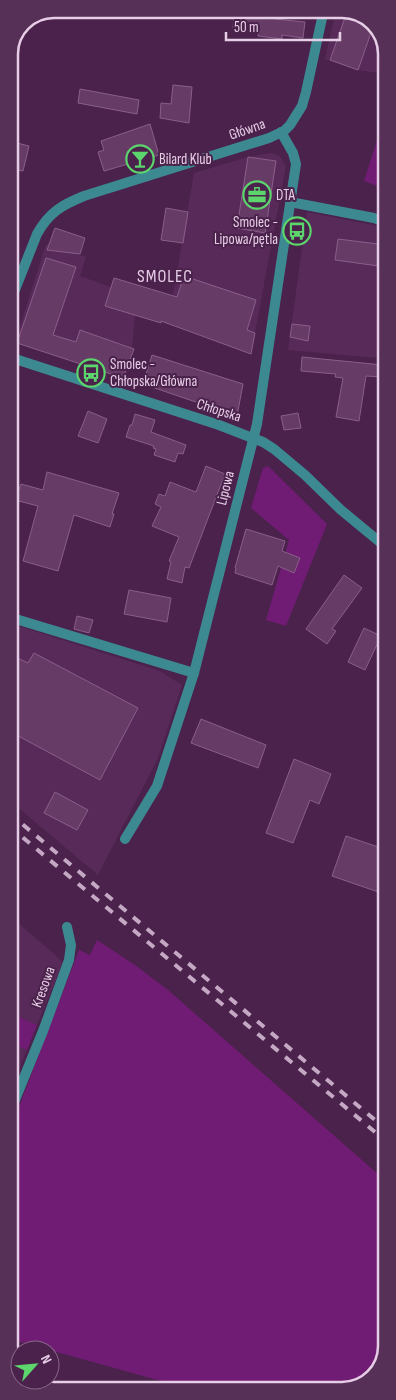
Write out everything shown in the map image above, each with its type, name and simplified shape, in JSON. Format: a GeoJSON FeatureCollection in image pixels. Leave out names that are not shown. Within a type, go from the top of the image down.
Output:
{"type":"FeatureCollection","features":[{"type":"Feature","properties":{"kind":"street","name":"Główna"},"geometry":{"type":"LineString","coordinates":[[18,282],[42,224],[56,209],[84,196],[270,138],[282,132],[290,125],[302,106],[322,18]]}},
{"type":"Feature","properties":{"kind":"street","name":"Lipowa"},"geometry":{"type":"LineString","coordinates":[[125,839],[157,786],[194,673],[257,424],[296,164],[282,132]]}},
{"type":"Feature","properties":{"kind":"street"},"geometry":{"type":"LineString","coordinates":[[290,202],[378,220]]}},
{"type":"Feature","properties":{"kind":"street","name":"Chłopska"},"geometry":{"type":"LineString","coordinates":[[18,360],[253,437],[274,449],[305,475],[341,510],[378,541]]}},
{"type":"Feature","properties":{"kind":"street"},"geometry":{"type":"LineString","coordinates":[[18,620],[194,673]]}},
{"type":"Feature","properties":{"kind":"street","name":"Kresowa"},"geometry":{"type":"LineString","coordinates":[[18,1092],[69,960],[71,945],[67,927]]}},
{"type":"Feature","properties":{"kind":"shaded area"},"geometry":{"type":"Polygon","coordinates":[[[334,18],[356,20],[366,26],[376,40],[378,47],[378,73],[358,70],[325,59],[334,18]]]}},
{"type":"Feature","properties":{"kind":"shaded area"},"geometry":{"type":"Polygon","coordinates":[[[378,137],[378,186],[364,181],[378,137]]]}},
{"type":"Feature","properties":{"kind":"shaded area"},"geometry":{"type":"Polygon","coordinates":[[[271,153],[280,156],[286,166],[255,333],[171,306],[194,173],[248,157],[271,153]]]}},
{"type":"Feature","properties":{"kind":"shaded area"},"geometry":{"type":"Polygon","coordinates":[[[307,212],[378,226],[378,358],[288,350],[307,212]]]}},
{"type":"Feature","properties":{"kind":"shaded area"},"geometry":{"type":"Polygon","coordinates":[[[46,244],[86,257],[80,276],[138,297],[132,348],[80,330],[76,342],[53,335],[47,353],[18,343],[18,333],[46,244]]]}},
{"type":"Feature","properties":{"kind":"shaded area"},"geometry":{"type":"Polygon","coordinates":[[[268,466],[327,524],[286,626],[266,620],[289,540],[251,508],[263,468],[268,466]]]}},
{"type":"Feature","properties":{"kind":"shaded area"},"geometry":{"type":"Polygon","coordinates":[[[18,626],[160,671],[182,685],[158,758],[98,875],[18,808],[18,626]]]}},
{"type":"Feature","properties":{"kind":"shaded area"},"geometry":{"type":"Polygon","coordinates":[[[18,923],[63,962],[37,1025],[18,1017],[18,923]]]}},
{"type":"Feature","properties":{"kind":"shaded area"},"geometry":{"type":"Polygon","coordinates":[[[97,940],[135,965],[168,990],[378,1174],[378,1353],[374,1364],[366,1374],[349,1382],[165,1382],[60,1353],[60,1340],[18,1340],[18,1109],[79,950],[90,955],[97,940]]]}},
{"type":"Feature","properties":{"kind":"shaded area"},"geometry":{"type":"Polygon","coordinates":[[[18,1017],[37,1025],[27,1050],[18,1046],[18,1017]]]}},
{"type":"Feature","properties":{"kind":"shaded area"},"geometry":{"type":"Polygon","coordinates":[[[18,1046],[27,1050],[18,1072],[18,1046]]]}},
{"type":"Feature","properties":{"kind":"building"},"geometry":{"type":"Polygon","coordinates":[[[234,18],[275,18],[305,22],[303,38],[282,35],[282,39],[258,36],[259,31],[233,28],[234,18]]]}},
{"type":"Feature","properties":{"kind":"building"},"geometry":{"type":"Polygon","coordinates":[[[345,18],[360,22],[371,32],[358,70],[330,60],[345,18]]]}},
{"type":"Feature","properties":{"kind":"building"},"geometry":{"type":"Polygon","coordinates":[[[173,85],[192,87],[189,123],[160,118],[161,103],[171,104],[173,85]]]}},
{"type":"Feature","properties":{"kind":"building"},"geometry":{"type":"Polygon","coordinates":[[[80,89],[139,100],[137,114],[78,103],[80,89]]]}},
{"type":"Feature","properties":{"kind":"building"},"geometry":{"type":"Polygon","coordinates":[[[150,124],[159,155],[104,171],[98,152],[104,150],[101,141],[150,124]]]}},
{"type":"Feature","properties":{"kind":"building"},"geometry":{"type":"Polygon","coordinates":[[[18,143],[29,146],[23,171],[18,170],[18,143]]]}},
{"type":"Feature","properties":{"kind":"building","name":"DTA"},"geometry":{"type":"Polygon","coordinates":[[[248,157],[276,161],[265,233],[237,228],[248,157]]]}},
{"type":"Feature","properties":{"kind":"building"},"geometry":{"type":"Polygon","coordinates":[[[166,208],[188,212],[183,243],[161,240],[166,208]]]}},
{"type":"Feature","properties":{"kind":"building"},"geometry":{"type":"Polygon","coordinates":[[[55,228],[85,238],[80,254],[47,250],[55,228]]]}},
{"type":"Feature","properties":{"kind":"building"},"geometry":{"type":"Polygon","coordinates":[[[338,239],[378,244],[378,266],[335,260],[338,239]]]}},
{"type":"Feature","properties":{"kind":"building"},"geometry":{"type":"Polygon","coordinates":[[[46,258],[76,267],[53,335],[76,342],[80,330],[134,349],[123,378],[18,343],[46,258]]]}},
{"type":"Feature","properties":{"kind":"building"},"geometry":{"type":"Polygon","coordinates":[[[184,276],[256,300],[247,330],[255,333],[251,354],[161,321],[161,323],[105,306],[114,278],[177,297],[184,276]]]}},
{"type":"Feature","properties":{"kind":"building"},"geometry":{"type":"Polygon","coordinates":[[[292,324],[310,326],[308,341],[290,337],[292,324]]]}},
{"type":"Feature","properties":{"kind":"building"},"geometry":{"type":"Polygon","coordinates":[[[152,355],[243,384],[237,416],[143,384],[152,355]]]}},
{"type":"Feature","properties":{"kind":"building"},"geometry":{"type":"Polygon","coordinates":[[[302,357],[378,365],[378,377],[366,376],[359,421],[336,417],[343,378],[335,377],[336,374],[301,371],[302,357]]]}},
{"type":"Feature","properties":{"kind":"building"},"geometry":{"type":"Polygon","coordinates":[[[88,411],[107,419],[98,443],[78,436],[88,411]]]}},
{"type":"Feature","properties":{"kind":"building"},"geometry":{"type":"Polygon","coordinates":[[[298,413],[301,428],[284,430],[281,416],[298,413]]]}},
{"type":"Feature","properties":{"kind":"building"},"geometry":{"type":"Polygon","coordinates":[[[135,414],[155,420],[151,432],[186,445],[183,454],[178,453],[175,462],[154,455],[156,449],[153,448],[154,446],[126,437],[135,414]]]}},
{"type":"Feature","properties":{"kind":"building"},"geometry":{"type":"Polygon","coordinates":[[[206,466],[225,474],[189,568],[185,567],[182,583],[167,579],[171,562],[169,561],[179,537],[152,526],[161,507],[155,504],[159,494],[165,496],[170,482],[196,492],[206,466]]]}},
{"type":"Feature","properties":{"kind":"building"},"geometry":{"type":"Polygon","coordinates":[[[47,472],[119,493],[110,527],[74,515],[58,571],[23,561],[38,506],[18,501],[18,492],[21,484],[43,490],[47,472]]]}},
{"type":"Feature","properties":{"kind":"building"},"geometry":{"type":"Polygon","coordinates":[[[246,529],[285,541],[282,551],[300,558],[294,573],[278,566],[272,585],[235,573],[246,529]]]}},
{"type":"Feature","properties":{"kind":"building"},"geometry":{"type":"Polygon","coordinates":[[[344,575],[362,588],[332,629],[336,631],[327,644],[306,629],[344,575]]]}},
{"type":"Feature","properties":{"kind":"building"},"geometry":{"type":"Polygon","coordinates":[[[129,590],[171,598],[167,622],[124,614],[129,590]]]}},
{"type":"Feature","properties":{"kind":"building"},"geometry":{"type":"Polygon","coordinates":[[[77,616],[93,620],[89,633],[74,629],[77,616]]]}},
{"type":"Feature","properties":{"kind":"building"},"geometry":{"type":"Polygon","coordinates":[[[364,628],[378,635],[378,642],[365,670],[348,662],[364,628]]]}},
{"type":"Feature","properties":{"kind":"building"},"geometry":{"type":"Polygon","coordinates":[[[34,653],[138,708],[100,780],[18,736],[18,658],[28,663],[34,653]]]}},
{"type":"Feature","properties":{"kind":"building"},"geometry":{"type":"Polygon","coordinates":[[[201,719],[266,745],[258,768],[191,743],[201,719]]]}},
{"type":"Feature","properties":{"kind":"building"},"geometry":{"type":"Polygon","coordinates":[[[294,759],[331,774],[319,804],[310,800],[293,843],[266,833],[294,759]]]}},
{"type":"Feature","properties":{"kind":"building"},"geometry":{"type":"Polygon","coordinates":[[[55,792],[88,810],[77,830],[44,813],[55,792]]]}},
{"type":"Feature","properties":{"kind":"building"},"geometry":{"type":"Polygon","coordinates":[[[346,836],[378,847],[378,892],[332,876],[346,836]]]}},
{"type":"Feature","properties":{"kind":"railway"},"geometry":{"type":"LineString","coordinates":[[18,821],[378,1122]]}},
{"type":"Feature","properties":{"kind":"railway"},"geometry":{"type":"LineString","coordinates":[[18,834],[378,1134]]}},
{"type":"Feature","properties":{"kind":"place","name":"Bilard Klub"},"geometry":{"type":"Point","coordinates":[140,159]}},
{"type":"Feature","properties":{"kind":"place","name":"DTA"},"geometry":{"type":"Point","coordinates":[257,195]}},
{"type":"Feature","properties":{"kind":"place","name":"Smolec - Lipowa/pętla"},"geometry":{"type":"Point","coordinates":[297,231]}},
{"type":"Feature","properties":{"kind":"place","name":"Smolec - Chłopska/Główna"},"geometry":{"type":"Point","coordinates":[91,373]}},
{"type":"Feature","properties":{"kind":"district","name":"SMOLEC"},"geometry":{"type":"Point","coordinates":[165,276]}}]}
